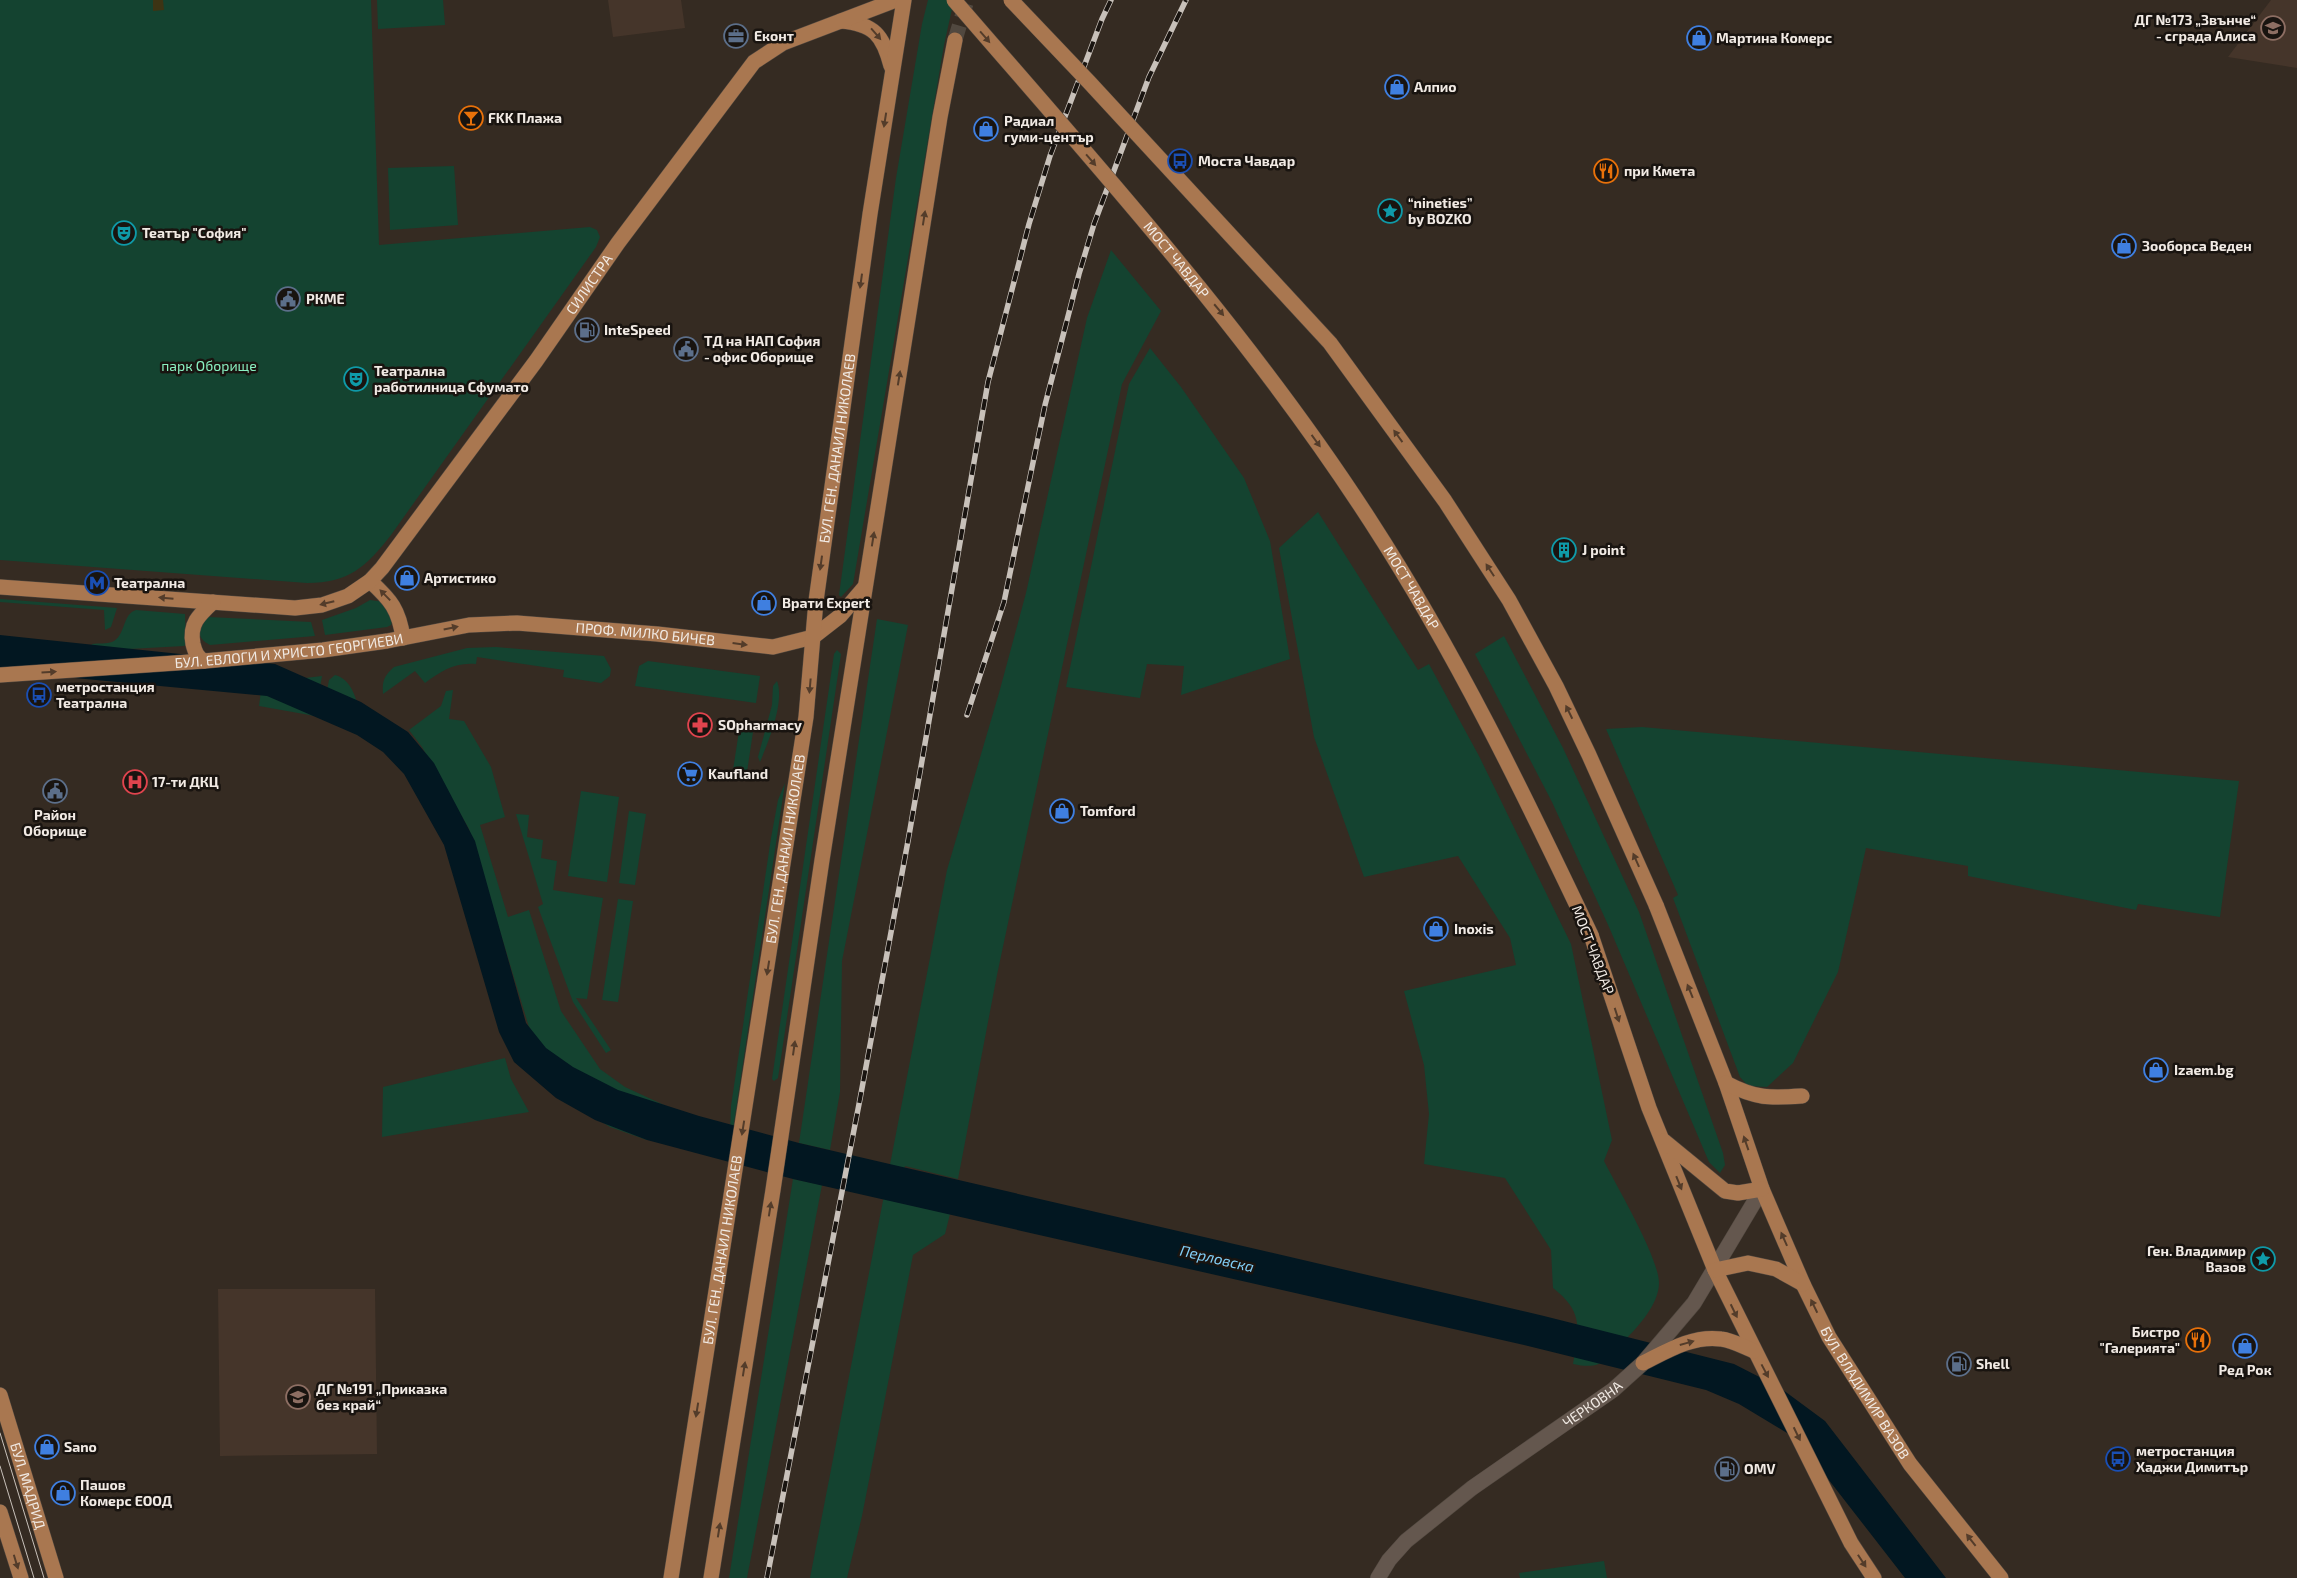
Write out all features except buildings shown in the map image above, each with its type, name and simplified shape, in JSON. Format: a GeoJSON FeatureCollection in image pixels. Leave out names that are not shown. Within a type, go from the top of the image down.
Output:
{"type":"FeatureCollection","features":[{"type":"Feature","properties":{"kind":"main road","name":"СИЛИСТРА"},"geometry":{"type":"LineString","coordinates":[[370,581],[382,568],[531,368],[618,244],[754,62],[783,43],[896,0]]}},
{"type":"Feature","properties":{"kind":"main road","name":"БУЛ. ГЕН. ДАНАИЛ НИКОЛАЕВ"},"geometry":{"type":"LineString","coordinates":[[671,1578],[806,717],[817,591],[865,253],[904,0]]}},
{"type":"Feature","properties":{"kind":"main road","name":"МОСТ ЧАВДАР"},"geometry":{"type":"LineString","coordinates":[[954,0],[1227,320],[1332,462],[1372,523],[1476,701],[1532,811],[1591,935],[1661,1138],[1714,1270]]}},
{"type":"Feature","properties":{"kind":"main road"},"geometry":{"type":"LineString","coordinates":[[1011,0],[1330,343],[1440,494],[1509,600],[1556,686],[1656,905],[1726,1083],[1762,1190],[1738,1193],[1725,1192],[1661,1138]]}},
{"type":"Feature","properties":{"kind":"main road"},"geometry":{"type":"LineString","coordinates":[[837,21],[856,23],[870,28],[879,35],[886,49],[892,72]]}},
{"type":"Feature","properties":{"kind":"main road"},"geometry":{"type":"LineString","coordinates":[[711,1578],[865,587],[939,127],[955,40]]}},
{"type":"Feature","properties":{"kind":"main road"},"geometry":{"type":"LineString","coordinates":[[0,587],[278,607],[313,607],[342,599],[370,581]]}},
{"type":"Feature","properties":{"kind":"main road","name":"БУЛ. ЕВЛОГИ И ХРИСТО ГЕОРГИЕВИ"},"geometry":{"type":"LineString","coordinates":[[0,675],[204,661],[324,650],[403,638],[397,611],[389,597],[370,581]]}},
{"type":"Feature","properties":{"kind":"main road","name":"ПРОФ. МИЛКО БИЧЕВ"},"geometry":{"type":"LineString","coordinates":[[403,638],[468,625],[517,623],[656,634],[773,647],[812,638],[840,616],[865,587]]}},
{"type":"Feature","properties":{"kind":"main road"},"geometry":{"type":"LineString","coordinates":[[204,661],[194,650],[191,634],[197,618],[212,602]]}},
{"type":"Feature","properties":{"kind":"main road"},"geometry":{"type":"LineString","coordinates":[[1726,1083],[1747,1094],[1774,1098],[1802,1096]]}},
{"type":"Feature","properties":{"kind":"main road","name":"БУЛ. ВЛАДИМИР ВАЗОВ"},"geometry":{"type":"LineString","coordinates":[[1762,1190],[1803,1284],[1830,1336],[1892,1438],[2001,1578]]}},
{"type":"Feature","properties":{"kind":"main road"},"geometry":{"type":"LineString","coordinates":[[1803,1284],[1776,1269],[1748,1263],[1714,1270],[1851,1543],[1874,1578]]}},
{"type":"Feature","properties":{"kind":"main road"},"geometry":{"type":"LineString","coordinates":[[1643,1363],[1683,1344],[1698,1340],[1720,1339],[1754,1351]]}},
{"type":"Feature","properties":{"kind":"main road","name":"БУЛ. МАДРИД"},"geometry":{"type":"LineString","coordinates":[[0,1395],[56,1578]]}},
{"type":"Feature","properties":{"kind":"main road"},"geometry":{"type":"LineString","coordinates":[[0,1512],[21,1578]]}},
{"type":"Feature","properties":{"kind":"street","name":"ЧЕРКОВНА"},"geometry":{"type":"LineString","coordinates":[[1378,1578],[1388,1560],[1406,1541],[1472,1488],[1613,1390],[1643,1363],[1694,1303],[1762,1190]]}},
{"type":"Feature","properties":{"kind":"shaded area"},"geometry":{"type":"Polygon","coordinates":[[[608,0],[681,0],[685,28],[613,37],[608,0]]]}},
{"type":"Feature","properties":{"kind":"shaded area","name":"ДГ №173 „Звънче“ - сграда Алиса"},"geometry":{"type":"Polygon","coordinates":[[[2271,0],[2297,0],[2297,68],[2228,57],[2271,0]]]}},
{"type":"Feature","properties":{"kind":"shaded area","name":"ДГ №191 „Приказка без край“"},"geometry":{"type":"Polygon","coordinates":[[[218,1289],[375,1289],[377,1454],[220,1456],[218,1289]]]}},
{"type":"Feature","properties":{"kind":"green space","name":"парк Оборище"},"geometry":{"type":"Polygon","coordinates":[[[0,0],[371,0],[379,245],[590,227],[597,230],[600,237],[596,247],[391,535],[365,564],[355,571],[334,580],[307,583],[0,560],[0,0]]]}},
{"type":"Feature","properties":{"kind":"green space"},"geometry":{"type":"Polygon","coordinates":[[[377,0],[443,0],[445,25],[378,29],[377,0]]]}},
{"type":"Feature","properties":{"kind":"green space"},"geometry":{"type":"Polygon","coordinates":[[[928,0],[954,0],[944,45],[853,584],[841,597],[839,595],[896,178],[922,24],[928,0]]]}},
{"type":"Feature","properties":{"kind":"green space"},"geometry":{"type":"Polygon","coordinates":[[[454,166],[458,225],[390,230],[388,168],[454,166]]]}},
{"type":"Feature","properties":{"kind":"green space"},"geometry":{"type":"Polygon","coordinates":[[[1111,250],[1161,311],[1122,384],[997,975],[958,1179],[905,1166],[897,1202],[950,1214],[945,1234],[913,1255],[862,1516],[847,1578],[810,1578],[947,870],[1026,593],[1087,318],[1111,250]]]}},
{"type":"Feature","properties":{"kind":"green space"},"geometry":{"type":"Polygon","coordinates":[[[1150,348],[1181,387],[1244,478],[1270,541],[1290,659],[1181,695],[1184,666],[1147,664],[1140,698],[1066,687],[1129,384],[1150,348]]]}},
{"type":"Feature","properties":{"kind":"green space"},"geometry":{"type":"Polygon","coordinates":[[[1318,512],[1418,670],[1429,664],[1479,756],[1571,944],[1612,1140],[1604,1161],[1645,1240],[1657,1272],[1659,1283],[1656,1299],[1641,1322],[1607,1359],[1597,1365],[1582,1366],[1573,1364],[1577,1341],[1575,1313],[1563,1297],[1553,1288],[1551,1250],[1505,1178],[1424,1164],[1429,1114],[1424,1065],[1404,991],[1516,965],[1510,938],[1458,856],[1364,877],[1314,737],[1279,548],[1318,512]]]}},
{"type":"Feature","properties":{"kind":"green space"},"geometry":{"type":"Polygon","coordinates":[[[0,599],[117,608],[111,627],[105,630],[104,610],[0,602],[0,599]]]}},
{"type":"Feature","properties":{"kind":"green space"},"geometry":{"type":"Polygon","coordinates":[[[370,600],[384,602],[393,619],[391,625],[325,635],[322,620],[356,608],[370,600]]]}},
{"type":"Feature","properties":{"kind":"green space"},"geometry":{"type":"Polygon","coordinates":[[[136,610],[185,614],[186,644],[184,646],[92,651],[92,644],[110,643],[116,639],[120,635],[128,616],[136,610]]]}},
{"type":"Feature","properties":{"kind":"green space"},"geometry":{"type":"Polygon","coordinates":[[[208,617],[311,622],[315,636],[210,645],[200,635],[200,628],[208,617]]]}},
{"type":"Feature","properties":{"kind":"green space"},"geometry":{"type":"Polygon","coordinates":[[[877,619],[908,625],[842,961],[840,1092],[830,1150],[799,1143],[877,619]]]}},
{"type":"Feature","properties":{"kind":"green space"},"geometry":{"type":"Polygon","coordinates":[[[1504,636],[1563,748],[1639,912],[1723,1153],[1725,1165],[1720,1173],[1709,1162],[1609,927],[1552,802],[1475,654],[1504,636]]]}},
{"type":"Feature","properties":{"kind":"green space"},"geometry":{"type":"Polygon","coordinates":[[[496,647],[604,656],[611,669],[610,676],[601,683],[563,677],[564,670],[477,657],[476,664],[461,664],[449,668],[425,683],[415,671],[383,694],[384,679],[394,667],[467,648],[496,647]]]}},
{"type":"Feature","properties":{"kind":"green space"},"geometry":{"type":"Polygon","coordinates":[[[837,650],[841,654],[778,1078],[774,1081],[772,1079],[834,654],[837,650]]]}},
{"type":"Feature","properties":{"kind":"green space"},"geometry":{"type":"Polygon","coordinates":[[[648,661],[760,676],[756,703],[635,686],[639,666],[648,661]]]}},
{"type":"Feature","properties":{"kind":"green space"},"geometry":{"type":"Polygon","coordinates":[[[335,675],[346,681],[350,686],[361,716],[322,717],[329,680],[335,675]]]}},
{"type":"Feature","properties":{"kind":"green space"},"geometry":{"type":"Polygon","coordinates":[[[322,676],[315,716],[259,706],[262,683],[322,676]]]}},
{"type":"Feature","properties":{"kind":"green space"},"geometry":{"type":"Polygon","coordinates":[[[777,681],[779,700],[777,711],[771,734],[760,762],[758,757],[772,705],[773,686],[777,681]]]}},
{"type":"Feature","properties":{"kind":"green space"},"geometry":{"type":"Polygon","coordinates":[[[453,690],[449,719],[464,721],[491,767],[505,817],[480,825],[508,917],[529,910],[561,1011],[600,1069],[625,1087],[664,1105],[647,1140],[610,1127],[588,1113],[529,1027],[469,829],[422,747],[409,730],[441,706],[446,691],[453,690]]]}},
{"type":"Feature","properties":{"kind":"green space"},"geometry":{"type":"Polygon","coordinates":[[[1642,727],[2239,781],[2220,917],[2138,904],[2136,910],[1968,876],[1968,866],[1866,848],[1838,972],[1793,1063],[1767,1087],[1748,1086],[1740,1077],[1673,898],[1678,895],[1606,729],[1642,727]]]}},
{"type":"Feature","properties":{"kind":"green space"},"geometry":{"type":"Polygon","coordinates":[[[739,731],[753,732],[747,772],[733,770],[739,731]]]}},
{"type":"Feature","properties":{"kind":"green space"},"geometry":{"type":"Polygon","coordinates":[[[785,783],[731,1143],[731,1106],[771,838],[778,800],[785,783]]]}},
{"type":"Feature","properties":{"kind":"green space"},"geometry":{"type":"Polygon","coordinates":[[[581,791],[619,797],[607,882],[568,876],[581,791]]]}},
{"type":"Feature","properties":{"kind":"green space"},"geometry":{"type":"Polygon","coordinates":[[[629,811],[646,814],[635,885],[619,883],[629,811]]]}},
{"type":"Feature","properties":{"kind":"green space"},"geometry":{"type":"Polygon","coordinates":[[[516,814],[529,815],[527,837],[543,840],[541,858],[557,861],[553,890],[603,898],[587,999],[576,998],[611,1050],[606,1053],[573,1002],[538,907],[543,904],[516,814]]]}},
{"type":"Feature","properties":{"kind":"green space"},"geometry":{"type":"Polygon","coordinates":[[[618,899],[633,901],[618,1002],[602,1000],[618,899]]]}},
{"type":"Feature","properties":{"kind":"green space"},"geometry":{"type":"Polygon","coordinates":[[[505,1058],[511,1079],[529,1112],[382,1137],[383,1087],[505,1058]]]}},
{"type":"Feature","properties":{"kind":"green space"},"geometry":{"type":"Polygon","coordinates":[[[793,1179],[822,1185],[747,1578],[729,1578],[793,1179]]]}},
{"type":"Feature","properties":{"kind":"green space"},"geometry":{"type":"Polygon","coordinates":[[[1604,1561],[1607,1578],[1520,1578],[1519,1573],[1604,1561]]]}},
{"type":"Feature","properties":{"kind":"sand"},"geometry":{"type":"Polygon","coordinates":[[[153,0],[163,0],[164,10],[153,11],[153,0]]]}},
{"type":"Feature","properties":{"kind":"water","name":"Перловска"},"geometry":{"type":"Polygon","coordinates":[[[0,635],[275,664],[361,702],[408,732],[434,763],[475,841],[526,1023],[546,1048],[573,1067],[618,1090],[699,1116],[799,1143],[1544,1316],[1734,1364],[1779,1387],[1825,1421],[1946,1578],[1905,1578],[1797,1439],[1739,1404],[1706,1390],[1524,1345],[793,1179],[647,1140],[595,1120],[556,1098],[514,1062],[499,1032],[444,845],[404,774],[383,752],[357,735],[267,696],[0,671],[0,635]]]}},
{"type":"Feature","properties":{"kind":"tunnel"},"geometry":{"type":"LineString","coordinates":[[955,40],[967,0]]}},
{"type":"Feature","properties":{"kind":"tram line"},"geometry":{"type":"LineString","coordinates":[[0,1433],[44,1578]]}},
{"type":"Feature","properties":{"kind":"tram line"},"geometry":{"type":"LineString","coordinates":[[0,1466],[34,1578]]}},
{"type":"Feature","properties":{"kind":"railway"},"geometry":{"type":"LineString","coordinates":[[767,1578],[908,841],[988,382],[1029,224],[1050,156],[1111,0]]}},
{"type":"Feature","properties":{"kind":"railway"},"geometry":{"type":"LineString","coordinates":[[967,715],[1004,602],[1045,405],[1094,224],[1149,77],[1186,0]]}},
{"type":"Feature","properties":{"kind":"place","name":"ДГ №173 „Звънче“ - сграда Алиса"},"geometry":{"type":"Point","coordinates":[2273,28]}},
{"type":"Feature","properties":{"kind":"place","name":"Еконт"},"geometry":{"type":"Point","coordinates":[736,36]}},
{"type":"Feature","properties":{"kind":"place","name":"Мартина Комерс"},"geometry":{"type":"Point","coordinates":[1699,38]}},
{"type":"Feature","properties":{"kind":"place","name":"Алпио"},"geometry":{"type":"Point","coordinates":[1397,87]}},
{"type":"Feature","properties":{"kind":"place","name":"FKK Плажа"},"geometry":{"type":"Point","coordinates":[471,118]}},
{"type":"Feature","properties":{"kind":"place","name":"Радиал гуми-център"},"geometry":{"type":"Point","coordinates":[986,129]}},
{"type":"Feature","properties":{"kind":"place","name":"Моста Чавдар"},"geometry":{"type":"Point","coordinates":[1180,161]}},
{"type":"Feature","properties":{"kind":"place","name":"при Кмета"},"geometry":{"type":"Point","coordinates":[1606,171]}},
{"type":"Feature","properties":{"kind":"place","name":"“nineties” by BOZKO"},"geometry":{"type":"Point","coordinates":[1390,211]}},
{"type":"Feature","properties":{"kind":"place","name":"Театър \"София\""},"geometry":{"type":"Point","coordinates":[124,233]}},
{"type":"Feature","properties":{"kind":"place","name":"Зооборса Веден"},"geometry":{"type":"Point","coordinates":[2124,246]}},
{"type":"Feature","properties":{"kind":"place","name":"РКМЕ"},"geometry":{"type":"Point","coordinates":[288,299]}},
{"type":"Feature","properties":{"kind":"place","name":"InteSpeed"},"geometry":{"type":"Point","coordinates":[587,330]}},
{"type":"Feature","properties":{"kind":"place","name":"ТД на НАП София - офис Оборище"},"geometry":{"type":"Point","coordinates":[686,349]}},
{"type":"Feature","properties":{"kind":"place","name":"Театрална работилница Сфумато"},"geometry":{"type":"Point","coordinates":[356,379]}},
{"type":"Feature","properties":{"kind":"place","name":"J point"},"geometry":{"type":"Point","coordinates":[1564,550]}},
{"type":"Feature","properties":{"kind":"place","name":"Артистико"},"geometry":{"type":"Point","coordinates":[407,578]}},
{"type":"Feature","properties":{"kind":"place","name":"Театрална"},"geometry":{"type":"Point","coordinates":[97,583]}},
{"type":"Feature","properties":{"kind":"place","name":"Врати Expert"},"geometry":{"type":"Point","coordinates":[764,603]}},
{"type":"Feature","properties":{"kind":"place","name":"метростанция Театрална"},"geometry":{"type":"Point","coordinates":[39,695]}},
{"type":"Feature","properties":{"kind":"place","name":"SOpharmacy"},"geometry":{"type":"Point","coordinates":[700,725]}},
{"type":"Feature","properties":{"kind":"place","name":"Kaufland"},"geometry":{"type":"Point","coordinates":[690,774]}},
{"type":"Feature","properties":{"kind":"place","name":"17-ти ДКЦ"},"geometry":{"type":"Point","coordinates":[135,782]}},
{"type":"Feature","properties":{"kind":"place","name":"Район Оборище"},"geometry":{"type":"Point","coordinates":[55,791]}},
{"type":"Feature","properties":{"kind":"place","name":"Tomford"},"geometry":{"type":"Point","coordinates":[1062,811]}},
{"type":"Feature","properties":{"kind":"place","name":"Inoxis"},"geometry":{"type":"Point","coordinates":[1436,929]}},
{"type":"Feature","properties":{"kind":"place","name":"Izaem.bg"},"geometry":{"type":"Point","coordinates":[2156,1070]}},
{"type":"Feature","properties":{"kind":"place","name":"Ген. Владимир Вазов"},"geometry":{"type":"Point","coordinates":[2263,1259]}},
{"type":"Feature","properties":{"kind":"place","name":"Бистро \"Галерията\""},"geometry":{"type":"Point","coordinates":[2198,1340]}},
{"type":"Feature","properties":{"kind":"place","name":"Ред Рок"},"geometry":{"type":"Point","coordinates":[2245,1346]}},
{"type":"Feature","properties":{"kind":"place","name":"Shell"},"geometry":{"type":"Point","coordinates":[1959,1364]}},
{"type":"Feature","properties":{"kind":"place","name":"ДГ №191 „Приказка без край“"},"geometry":{"type":"Point","coordinates":[298,1397]}},
{"type":"Feature","properties":{"kind":"place","name":"Sano"},"geometry":{"type":"Point","coordinates":[47,1447]}},
{"type":"Feature","properties":{"kind":"place","name":"метростанция Хаджи Димитър"},"geometry":{"type":"Point","coordinates":[2118,1459]}},
{"type":"Feature","properties":{"kind":"place","name":"OMV"},"geometry":{"type":"Point","coordinates":[1727,1469]}},
{"type":"Feature","properties":{"kind":"place","name":"Пашов Комерс ЕООД"},"geometry":{"type":"Point","coordinates":[63,1493]}}]}
